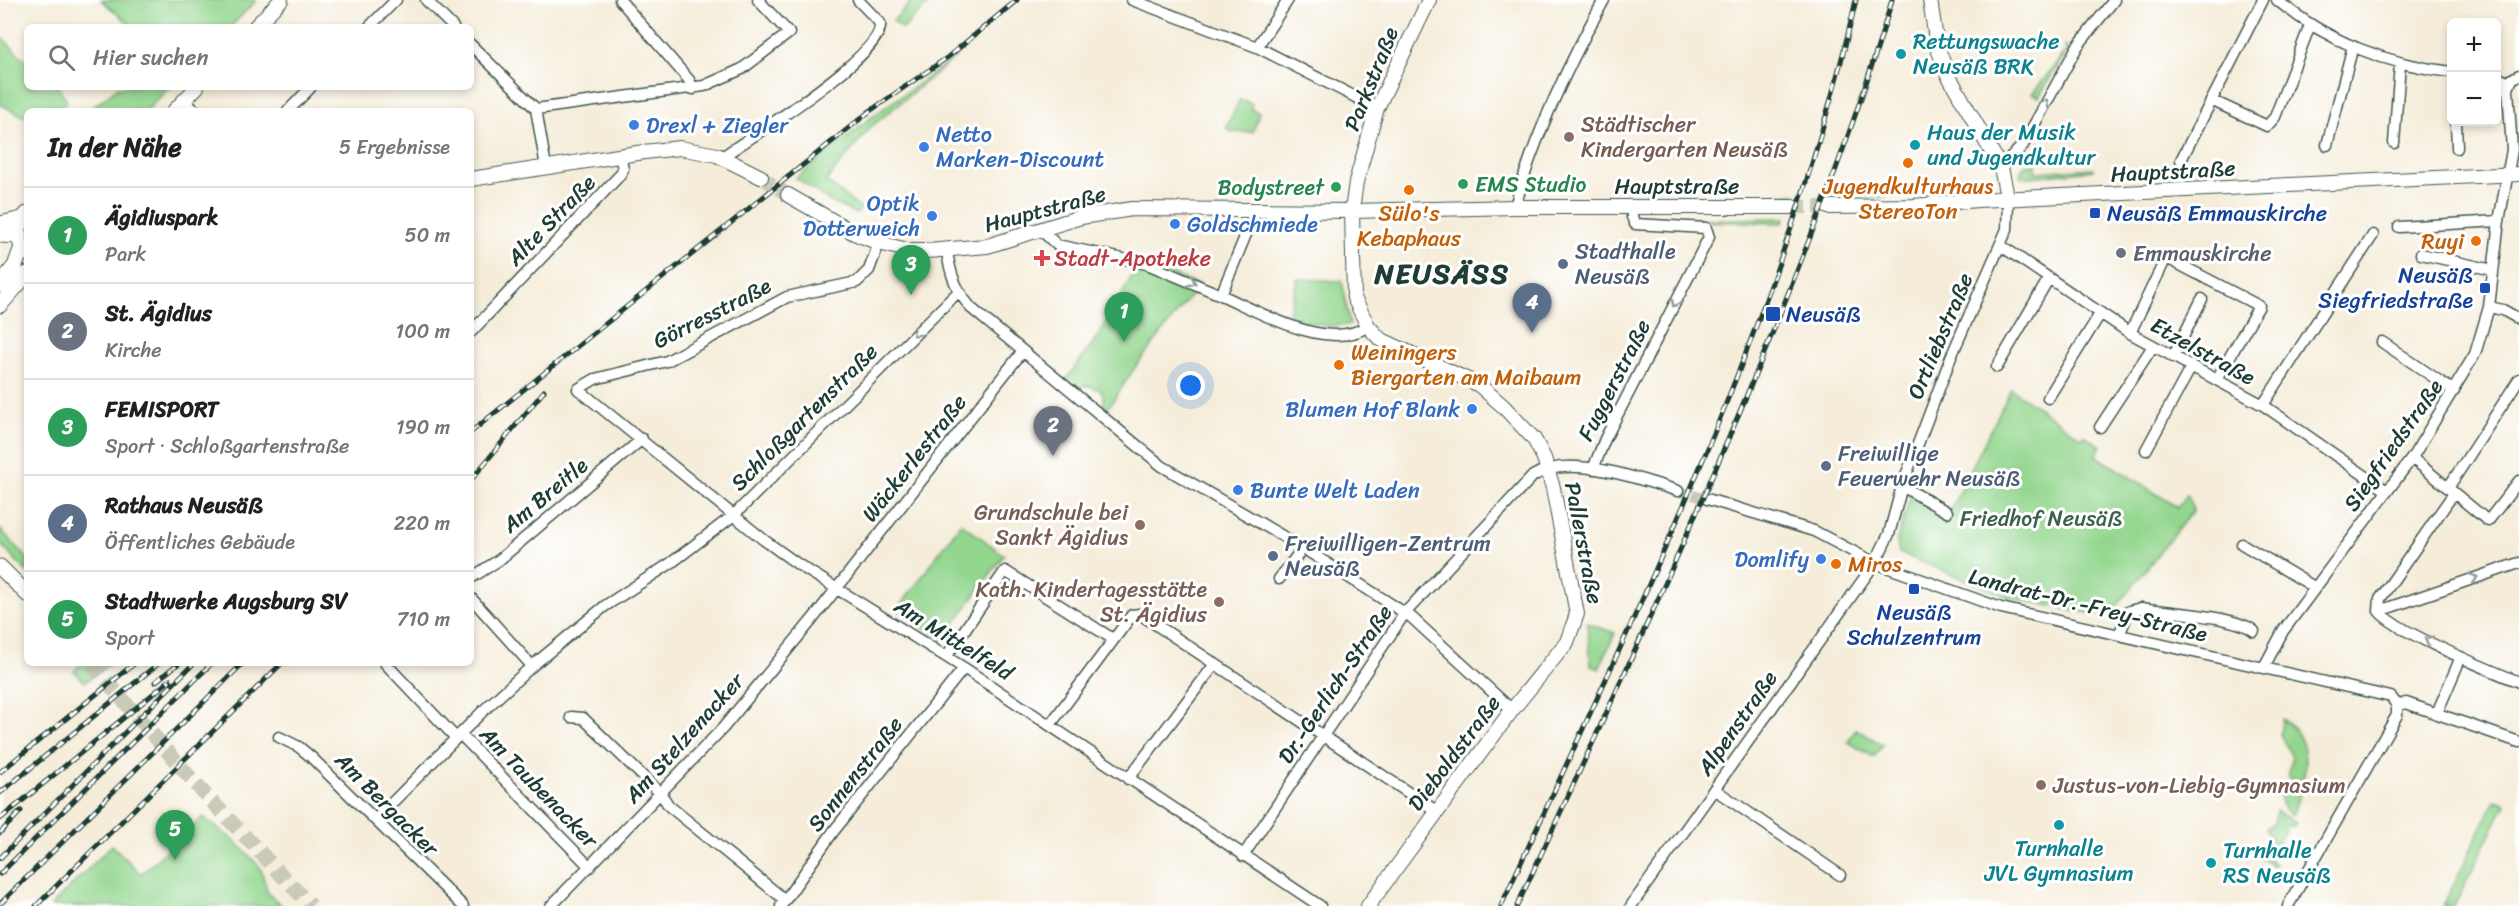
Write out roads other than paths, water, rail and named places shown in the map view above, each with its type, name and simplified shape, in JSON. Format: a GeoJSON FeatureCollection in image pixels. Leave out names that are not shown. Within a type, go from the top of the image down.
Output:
{"type":"FeatureCollection","features":[{"type":"Feature","properties":{"kind":"main road"},"geometry":{"type":"LineString","coordinates":[[0,224],[24,217]]}},
{"type":"Feature","properties":{"kind":"main road"},"geometry":{"type":"LineString","coordinates":[[0,235],[23,245],[15,266],[0,285]]}},
{"type":"Feature","properties":{"kind":"main road"},"geometry":{"type":"LineString","coordinates":[[0,305],[24,277]]}},
{"type":"Feature","properties":{"kind":"main road"},"geometry":{"type":"LineString","coordinates":[[0,567],[24,591]]}},
{"type":"Feature","properties":{"kind":"street"},"geometry":{"type":"LineString","coordinates":[[258,24],[281,0]]}},
{"type":"Feature","properties":{"kind":"street"},"geometry":{"type":"LineString","coordinates":[[372,24],[396,0]]}},
{"type":"Feature","properties":{"kind":"street"},"geometry":{"type":"LineString","coordinates":[[620,0],[689,80],[693,89]]}},
{"type":"Feature","properties":{"kind":"street"},"geometry":{"type":"LineString","coordinates":[[536,109],[693,89],[732,75],[789,33],[758,0]]}},
{"type":"Feature","properties":{"kind":"street"},"geometry":{"type":"LineString","coordinates":[[728,152],[817,93],[873,44],[881,32],[880,23],[858,0]]}},
{"type":"Feature","properties":{"kind":"street"},"geometry":{"type":"LineString","coordinates":[[1132,0],[1257,47],[1377,108]]}},
{"type":"Feature","properties":{"kind":"street"},"geometry":{"type":"LineString","coordinates":[[1257,47],[1288,0]]}},
{"type":"Feature","properties":{"kind":"street","name":"Parkstraße"},"geometry":{"type":"LineString","coordinates":[[1368,326],[1358,307],[1353,288],[1352,212],[1356,182],[1377,108],[1429,0]]}},
{"type":"Feature","properties":{"kind":"street"},"geometry":{"type":"LineString","coordinates":[[1515,207],[1524,177],[1554,102],[1604,0]]}},
{"type":"Feature","properties":{"kind":"street"},"geometry":{"type":"LineString","coordinates":[[1930,0],[1937,46],[1947,74],[2001,168],[2008,201]]}},
{"type":"Feature","properties":{"kind":"street"},"geometry":{"type":"LineString","coordinates":[[2001,168],[2023,145],[2078,47],[2114,0]]}},
{"type":"Feature","properties":{"kind":"street"},"geometry":{"type":"LineString","coordinates":[[2181,159],[2213,101],[2263,0]]}},
{"type":"Feature","properties":{"kind":"street"},"geometry":{"type":"LineString","coordinates":[[2277,0],[2310,25],[2353,46],[2400,64],[2447,71]]}},
{"type":"Feature","properties":{"kind":"street"},"geometry":{"type":"LineString","coordinates":[[431,1],[450,24]]}},
{"type":"Feature","properties":{"kind":"street"},"geometry":{"type":"LineString","coordinates":[[2213,101],[2267,126],[2275,117],[2310,25]]}},
{"type":"Feature","properties":{"kind":"street"},"geometry":{"type":"LineString","coordinates":[[2327,145],[2353,46]]}},
{"type":"Feature","properties":{"kind":"street"},"geometry":{"type":"LineString","coordinates":[[474,48],[536,109],[546,167]]}},
{"type":"Feature","properties":{"kind":"street"},"geometry":{"type":"LineString","coordinates":[[2394,143],[2400,64]]}},
{"type":"Feature","properties":{"kind":"street","name":"Siegfriedstraße"},"geometry":{"type":"LineString","coordinates":[[2264,667],[2283,631],[2314,587],[2412,458],[2475,354],[2489,308],[2499,221],[2513,174],[2513,140],[2508,94],[2515,79]]}},
{"type":"Feature","properties":{"kind":"street"},"geometry":{"type":"LineString","coordinates":[[179,106],[194,90]]}},
{"type":"Feature","properties":{"kind":"street"},"geometry":{"type":"LineString","coordinates":[[291,108],[307,90]]}},
{"type":"Feature","properties":{"kind":"street"},"geometry":{"type":"LineString","coordinates":[[2456,126],[2457,148]]}},
{"type":"Feature","properties":{"kind":"street"},"geometry":{"type":"LineString","coordinates":[[474,179],[620,155],[680,148],[728,152],[761,177]]}},
{"type":"Feature","properties":{"kind":"street","name":"Alte Straße"},"geometry":{"type":"LineString","coordinates":[[474,329],[620,175],[623,169],[620,155]]}},
{"type":"Feature","properties":{"kind":"street","name":"Hauptstraße"},"geometry":{"type":"LineString","coordinates":[[1828,207],[2008,201],[2513,174]]}},
{"type":"Feature","properties":{"kind":"street","name":"Hauptstraße"},"geometry":{"type":"LineString","coordinates":[[788,195],[849,231],[879,243],[911,251],[947,251],[987,246],[1081,217],[1115,210],[1163,208],[1352,212],[1515,207],[1793,207]]}},
{"type":"Feature","properties":{"kind":"street","name":"Ortliebstraße"},"geometry":{"type":"LineString","coordinates":[[1875,563],[1889,534],[1902,486],[1951,357],[2000,245],[2009,216],[2008,201]]}},
{"type":"Feature","properties":{"kind":"street","name":"Fuggerstraße"},"geometry":{"type":"LineString","coordinates":[[1593,469],[1605,439],[1704,246],[1708,232],[1706,228],[1635,224],[1632,208]]}},
{"type":"Feature","properties":{"kind":"street"},"geometry":{"type":"LineString","coordinates":[[1221,295],[1256,210]]}},
{"type":"Feature","properties":{"kind":"street"},"geometry":{"type":"LineString","coordinates":[[2400,227],[2499,221]]}},
{"type":"Feature","properties":{"kind":"street"},"geometry":{"type":"LineString","coordinates":[[1040,230],[1057,245],[1147,264],[1292,327],[1346,336],[1368,326]]}},
{"type":"Feature","properties":{"kind":"street"},"geometry":{"type":"LineString","coordinates":[[2263,405],[2373,235]]}},
{"type":"Feature","properties":{"kind":"street","name":"Görresstraße"},"geometry":{"type":"LineString","coordinates":[[578,389],[595,379],[667,361],[787,297],[857,282],[870,270],[879,243]]}},
{"type":"Feature","properties":{"kind":"street","name":"Etzelstraße"},"geometry":{"type":"LineString","coordinates":[[2000,245],[2130,333],[2263,405],[2387,491]]}},
{"type":"Feature","properties":{"kind":"street"},"geometry":{"type":"LineString","coordinates":[[947,251],[950,273],[958,292],[970,308],[1162,466],[1302,548],[1405,613],[1512,710]]}},
{"type":"Feature","properties":{"kind":"street"},"geometry":{"type":"LineString","coordinates":[[2421,254],[2493,270]]}},
{"type":"Feature","properties":{"kind":"street"},"geometry":{"type":"LineString","coordinates":[[2130,333],[2164,262],[2169,259],[2259,306],[2217,379]]}},
{"type":"Feature","properties":{"kind":"street"},"geometry":{"type":"LineString","coordinates":[[1998,367],[2049,279]]}},
{"type":"Feature","properties":{"kind":"street","name":"Schloßgartenstraße"},"geometry":{"type":"LineString","coordinates":[[532,666],[622,594],[671,563],[734,515],[958,292]]}},
{"type":"Feature","properties":{"kind":"street"},"geometry":{"type":"LineString","coordinates":[[2173,357],[2202,299]]}},
{"type":"Feature","properties":{"kind":"street"},"geometry":{"type":"LineString","coordinates":[[2489,308],[2503,310],[2519,319]]}},
{"type":"Feature","properties":{"kind":"street"},"geometry":{"type":"LineString","coordinates":[[2048,398],[2100,314]]}},
{"type":"Feature","properties":{"kind":"street","name":"Pallerstraße"},"geometry":{"type":"LineString","coordinates":[[1368,326],[1389,345],[1479,385],[1525,429],[1539,448],[1548,468],[1577,607],[1575,626]]}},
{"type":"Feature","properties":{"kind":"street"},"geometry":{"type":"LineString","coordinates":[[2382,342],[2454,391]]}},
{"type":"Feature","properties":{"kind":"street"},"geometry":{"type":"LineString","coordinates":[[2100,427],[2153,346]]}},
{"type":"Feature","properties":{"kind":"street","name":"Wäckerlestraße"},"geometry":{"type":"LineString","coordinates":[[837,589],[1023,352]]}},
{"type":"Feature","properties":{"kind":"street"},"geometry":{"type":"LineString","coordinates":[[2146,450],[2191,367]]}},
{"type":"Feature","properties":{"kind":"street"},"geometry":{"type":"LineString","coordinates":[[2379,611],[2380,599],[2451,490],[2519,379]]}},
{"type":"Feature","properties":{"kind":"street","name":"Am Mittelfeld"},"geometry":{"type":"LineString","coordinates":[[578,389],[764,540],[837,589],[964,668],[1320,906]]}},
{"type":"Feature","properties":{"kind":"street","name":"Am Breitle"},"geometry":{"type":"LineString","coordinates":[[474,576],[499,560],[642,439]]}},
{"type":"Feature","properties":{"kind":"street"},"geometry":{"type":"LineString","coordinates":[[2412,458],[2488,521],[2519,481]]}},
{"type":"Feature","properties":{"kind":"street"},"geometry":{"type":"LineString","coordinates":[[1548,468],[1564,465],[1593,469],[1678,491]]}},
{"type":"Feature","properties":{"kind":"street","name":"Dr.-Gerlich-Straße"},"geometry":{"type":"LineString","coordinates":[[1243,856],[1405,613],[1526,483],[1548,468]]}},
{"type":"Feature","properties":{"kind":"street"},"geometry":{"type":"LineString","coordinates":[[1902,486],[1947,512]]}},
{"type":"Feature","properties":{"kind":"street","name":"Landrat-Dr.-Frey-Straße"},"geometry":{"type":"LineString","coordinates":[[1707,499],[1814,531],[1875,563],[2001,608],[2391,697],[2397,705],[2406,703],[2519,742]]}},
{"type":"Feature","properties":{"kind":"street"},"geometry":{"type":"LineString","coordinates":[[2242,544],[2314,587]]}},
{"type":"Feature","properties":{"kind":"street"},"geometry":{"type":"LineString","coordinates":[[1279,579],[1302,548]]}},
{"type":"Feature","properties":{"kind":"street","name":"Alpenstraße"},"geometry":{"type":"LineString","coordinates":[[1631,906],[1875,563]]}},
{"type":"Feature","properties":{"kind":"street"},"geometry":{"type":"LineString","coordinates":[[2379,611],[2519,563]]}},
{"type":"Feature","properties":{"kind":"street"},"geometry":{"type":"LineString","coordinates":[[946,657],[1005,571],[1113,639]]}},
{"type":"Feature","properties":{"kind":"street","name":"Am Stelzenacker"},"geometry":{"type":"LineString","coordinates":[[551,906],[723,728],[837,589]]}},
{"type":"Feature","properties":{"kind":"street"},"geometry":{"type":"LineString","coordinates":[[375,820],[458,736],[532,666],[474,600]]}},
{"type":"Feature","properties":{"kind":"street"},"geometry":{"type":"LineString","coordinates":[[2119,635],[2129,611],[2141,608],[2221,620],[2248,627],[2254,631]]}},
{"type":"Feature","properties":{"kind":"street"},"geometry":{"type":"LineString","coordinates":[[2379,611],[2396,624],[2461,657],[2519,682]]}},
{"type":"Feature","properties":{"kind":"street"},"geometry":{"type":"LineString","coordinates":[[1050,725],[1132,615],[1140,614],[1436,811]]}},
{"type":"Feature","properties":{"kind":"street","name":"Dieboldstraße"},"geometry":{"type":"LineString","coordinates":[[1368,906],[1512,710],[1567,642],[1575,626]]}},
{"type":"Feature","properties":{"kind":"street"},"geometry":{"type":"LineString","coordinates":[[2437,713],[2461,657]]}},
{"type":"Feature","properties":{"kind":"street"},"geometry":{"type":"LineString","coordinates":[[1128,779],[1215,664]]}},
{"type":"Feature","properties":{"kind":"street","name":"Am Taubenacker"},"geometry":{"type":"LineString","coordinates":[[389,666],[590,867]]}},
{"type":"Feature","properties":{"kind":"street","name":"Sonnenstraße"},"geometry":{"type":"LineString","coordinates":[[783,903],[832,832],[964,668]]}},
{"type":"Feature","properties":{"kind":"street"},"geometry":{"type":"LineString","coordinates":[[2288,906],[2397,715],[2397,705]]}},
{"type":"Feature","properties":{"kind":"street"},"geometry":{"type":"LineString","coordinates":[[571,717],[583,718],[661,794],[669,806],[783,903]]}},
{"type":"Feature","properties":{"kind":"street","name":"Am Bergacker"},"geometry":{"type":"LineString","coordinates":[[279,737],[305,752],[463,906]]}},
{"type":"Feature","properties":{"kind":"street"},"geometry":{"type":"LineString","coordinates":[[1714,789],[1840,875]]}},
{"type":"Feature","properties":{"kind":"tunnel"},"geometry":{"type":"LineString","coordinates":[[761,177],[788,195]]}},
{"type":"Feature","properties":{"kind":"tunnel"},"geometry":{"type":"LineString","coordinates":[[1793,207],[1828,207]]}},
{"type":"Feature","properties":{"kind":"tunnel"},"geometry":{"type":"LineString","coordinates":[[1678,491],[1707,499]]}},
{"type":"Feature","properties":{"kind":"tunnel"},"geometry":{"type":"LineString","coordinates":[[94,666],[201,790],[311,906]]}},
{"type":"Feature","properties":{"kind":"railway"},"geometry":{"type":"LineString","coordinates":[[474,430],[870,111],[948,57],[1017,0]]}},
{"type":"Feature","properties":{"kind":"railway"},"geometry":{"type":"LineString","coordinates":[[1501,906],[1654,574],[1748,348],[1789,234],[1826,118],[1856,0]]}},
{"type":"Feature","properties":{"kind":"railway"},"geometry":{"type":"LineString","coordinates":[[1517,906],[1616,693],[1742,407],[1821,210],[1851,127],[1892,0]]}},
{"type":"Feature","properties":{"kind":"railway"},"geometry":{"type":"LineString","coordinates":[[474,476],[544,391]]}},
{"type":"Feature","properties":{"kind":"railway"},"geometry":{"type":"LineString","coordinates":[[0,772],[131,666]]}},
{"type":"Feature","properties":{"kind":"railway"},"geometry":{"type":"LineString","coordinates":[[0,793],[155,666]]}},
{"type":"Feature","properties":{"kind":"railway"},"geometry":{"type":"LineString","coordinates":[[155,682],[175,666]]}},
{"type":"Feature","properties":{"kind":"railway"},"geometry":{"type":"LineString","coordinates":[[0,858],[191,666]]}},
{"type":"Feature","properties":{"kind":"railway"},"geometry":{"type":"LineString","coordinates":[[0,874],[209,666]]}},
{"type":"Feature","properties":{"kind":"railway"},"geometry":{"type":"LineString","coordinates":[[0,904],[240,666]]}},
{"type":"Feature","properties":{"kind":"railway"},"geometry":{"type":"LineString","coordinates":[[36,906],[279,666]]}},
{"type":"Feature","properties":{"kind":"railway"},"geometry":{"type":"LineString","coordinates":[[0,819],[170,680]]}},
{"type":"Feature","properties":{"kind":"railway"},"geometry":{"type":"LineString","coordinates":[[0,833],[21,811]]}},
{"type":"Feature","properties":{"kind":"place","name":"Rettungswache Neusäß BRK"},"geometry":{"type":"Point","coordinates":[1901,54]}},
{"type":"Feature","properties":{"kind":"place","name":"Drexl + Ziegler"},"geometry":{"type":"Point","coordinates":[634,125]}},
{"type":"Feature","properties":{"kind":"place","name":"Städtischer Kindergarten Neusäß"},"geometry":{"type":"Point","coordinates":[1569,137]}},
{"type":"Feature","properties":{"kind":"place","name":"Haus der Musik und Jugendkultur"},"geometry":{"type":"Point","coordinates":[1915,145]}},
{"type":"Feature","properties":{"kind":"place","name":"Netto Marken-Discount"},"geometry":{"type":"Point","coordinates":[924,147]}},
{"type":"Feature","properties":{"kind":"place","name":"Jugendkulturhaus StereoTon"},"geometry":{"type":"Point","coordinates":[1908,163]}},
{"type":"Feature","properties":{"kind":"place","name":"EMS Studio"},"geometry":{"type":"Point","coordinates":[1463,184]}},
{"type":"Feature","properties":{"kind":"place","name":"Bodystreet"},"geometry":{"type":"Point","coordinates":[1336,187]}},
{"type":"Feature","properties":{"kind":"place","name":"Sülo's Kebaphaus"},"geometry":{"type":"Point","coordinates":[1409,190]}},
{"type":"Feature","properties":{"kind":"place","name":"Neusäß Emmauskirche"},"geometry":{"type":"Point","coordinates":[2095,213]}},
{"type":"Feature","properties":{"kind":"place","name":"Optik Dotterweich"},"geometry":{"type":"Point","coordinates":[932,216]}},
{"type":"Feature","properties":{"kind":"place","name":"Goldschmiede"},"geometry":{"type":"Point","coordinates":[1175,224]}},
{"type":"Feature","properties":{"kind":"place","name":"Ruyi"},"geometry":{"type":"Point","coordinates":[2476,241]}},
{"type":"Feature","properties":{"kind":"place","name":"Emmauskirche"},"geometry":{"type":"Point","coordinates":[2121,253]}},
{"type":"Feature","properties":{"kind":"place","name":"Stadt-Apotheke"},"geometry":{"type":"Point","coordinates":[1042,258]}},
{"type":"Feature","properties":{"kind":"place","name":"Stadthalle Neusäß"},"geometry":{"type":"Point","coordinates":[1563,264]}},
{"type":"Feature","properties":{"kind":"place","name":"Neusäß Siegfriedstraße"},"geometry":{"type":"Point","coordinates":[2485,288]}},
{"type":"Feature","properties":{"kind":"place","name":"FEMISPORT"},"geometry":{"type":"Point","coordinates":[911,295]}},
{"type":"Feature","properties":{"kind":"place","name":"Neusäß"},"geometry":{"type":"Point","coordinates":[1773,314]}},
{"type":"Feature","properties":{"kind":"place","name":"Rathaus Neusäß"},"geometry":{"type":"Point","coordinates":[1532,333]}},
{"type":"Feature","properties":{"kind":"place","name":"Ägidiuspark"},"geometry":{"type":"Point","coordinates":[1124,342]}},
{"type":"Feature","properties":{"kind":"place","name":"Weiningers Biergarten am Maibaum"},"geometry":{"type":"Point","coordinates":[1339,365]}},
{"type":"Feature","properties":{"kind":"place","name":"Blumen Hof Blank"},"geometry":{"type":"Point","coordinates":[1472,409]}},
{"type":"Feature","properties":{"kind":"place","name":"St. Ägidius"},"geometry":{"type":"Point","coordinates":[1053,456]}},
{"type":"Feature","properties":{"kind":"place","name":"Freiwillige Feuerwehr Neusäß"},"geometry":{"type":"Point","coordinates":[1826,466]}},
{"type":"Feature","properties":{"kind":"place","name":"Bunte Welt Laden"},"geometry":{"type":"Point","coordinates":[1238,490]}},
{"type":"Feature","properties":{"kind":"place","name":"Grundschule bei Sankt Ägidius"},"geometry":{"type":"Point","coordinates":[1140,525]}},
{"type":"Feature","properties":{"kind":"place","name":"Freiwilligen-Zentrum Neusäß"},"geometry":{"type":"Point","coordinates":[1273,556]}},
{"type":"Feature","properties":{"kind":"place","name":"Domlify"},"geometry":{"type":"Point","coordinates":[1821,559]}},
{"type":"Feature","properties":{"kind":"place","name":"Miros"},"geometry":{"type":"Point","coordinates":[1836,564]}},
{"type":"Feature","properties":{"kind":"place","name":"Neusäß Schulzentrum"},"geometry":{"type":"Point","coordinates":[1914,589]}},
{"type":"Feature","properties":{"kind":"place","name":"Kath. Kindertagesstätte St. Ägidius"},"geometry":{"type":"Point","coordinates":[1219,602]}},
{"type":"Feature","properties":{"kind":"place","name":"Justus-von-Liebig-Gymnasium"},"geometry":{"type":"Point","coordinates":[2041,785]}},
{"type":"Feature","properties":{"kind":"place","name":"Turnhalle JVL Gymnasium"},"geometry":{"type":"Point","coordinates":[2059,825]}},
{"type":"Feature","properties":{"kind":"place","name":"Stadtwerke Augsburg SV"},"geometry":{"type":"Point","coordinates":[175,860]}},
{"type":"Feature","properties":{"kind":"place","name":"Turnhalle RS Neusäß"},"geometry":{"type":"Point","coordinates":[2211,863]}},
{"type":"Feature","properties":{"kind":"district","name":"NEUSÄSS"},"geometry":{"type":"Point","coordinates":[1442,273]}},
{"type":"Feature","properties":{"kind":"park label","name":"Friedhof Neusäß"},"geometry":{"type":"Point","coordinates":[2041,518]}}]}
